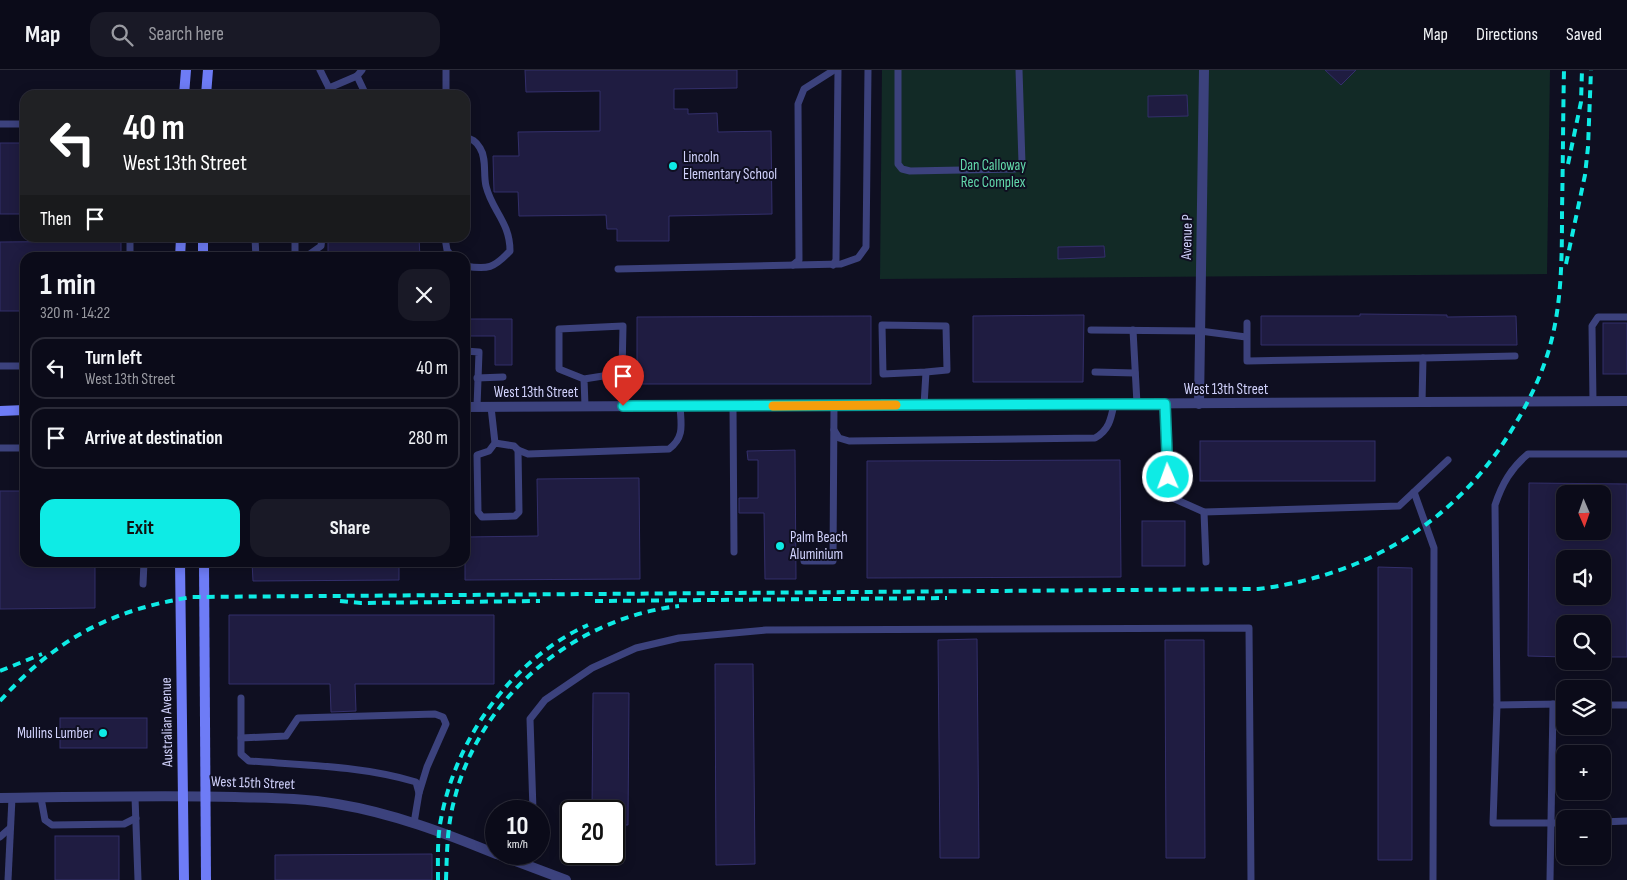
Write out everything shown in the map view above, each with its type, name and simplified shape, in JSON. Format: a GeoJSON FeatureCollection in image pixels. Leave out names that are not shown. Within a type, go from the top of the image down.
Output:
{"type":"FeatureCollection","features":[{"type":"Feature","properties":{"kind":"main road"},"geometry":{"type":"LineString","coordinates":[[184,90],[186,70]]}},
{"type":"Feature","properties":{"kind":"main road"},"geometry":{"type":"LineString","coordinates":[[206,90],[208,70]]}},
{"type":"Feature","properties":{"kind":"main road"},"geometry":{"type":"LineString","coordinates":[[0,411],[20,410]]}},
{"type":"Feature","properties":{"kind":"main road","name":"Australian Avenue"},"geometry":{"type":"LineString","coordinates":[[180,567],[184,880]]}},
{"type":"Feature","properties":{"kind":"main road"},"geometry":{"type":"LineString","coordinates":[[204,567],[206,880]]}},
{"type":"Feature","properties":{"kind":"street","name":"Avenue P"},"geometry":{"type":"LineString","coordinates":[[1199,404],[1204,70]]}},
{"type":"Feature","properties":{"kind":"street","name":"West 13th Street"},"geometry":{"type":"LineString","coordinates":[[470,407],[1627,402]]}},
{"type":"Feature","properties":{"kind":"street","name":"West 15th Street"},"geometry":{"type":"LineString","coordinates":[[0,798],[205,796],[284,798],[338,804],[414,823],[485,850]]}},
{"type":"Feature","properties":{"kind":"street","name":"West 15th Street"},"geometry":{"type":"LineString","coordinates":[[524,865],[562,880]]}},
{"type":"Feature","properties":{"kind":"lane"},"geometry":{"type":"LineString","coordinates":[[320,70],[329,90]]}},
{"type":"Feature","properties":{"kind":"lane"},"geometry":{"type":"LineString","coordinates":[[446,70],[446,90]]}},
{"type":"Feature","properties":{"kind":"lane"},"geometry":{"type":"LineString","coordinates":[[833,264],[836,260],[836,70]]}},
{"type":"Feature","properties":{"kind":"lane"},"geometry":{"type":"LineString","coordinates":[[793,265],[798,260],[798,104],[804,89],[836,70]]}},
{"type":"Feature","properties":{"kind":"lane"},"geometry":{"type":"LineString","coordinates":[[618,269],[841,264],[858,258],[866,247],[868,70]]}},
{"type":"Feature","properties":{"kind":"lane"},"geometry":{"type":"LineString","coordinates":[[898,70],[898,164],[902,169],[910,171],[1015,169],[1022,163],[1019,70]]}},
{"type":"Feature","properties":{"kind":"lane"},"geometry":{"type":"LineString","coordinates":[[331,90],[359,73],[364,90]]}},
{"type":"Feature","properties":{"kind":"lane"},"geometry":{"type":"LineString","coordinates":[[0,124],[20,124]]}},
{"type":"Feature","properties":{"kind":"lane"},"geometry":{"type":"LineString","coordinates":[[470,138],[481,149],[484,159],[486,185],[491,200],[502,218],[510,237],[510,250],[501,260],[491,267],[470,267]]}},
{"type":"Feature","properties":{"kind":"lane"},"geometry":{"type":"LineString","coordinates":[[312,252],[321,246],[322,242]]}},
{"type":"Feature","properties":{"kind":"lane"},"geometry":{"type":"LineString","coordinates":[[1593,402],[1592,326],[1598,317],[1627,317]]}},
{"type":"Feature","properties":{"kind":"lane"},"geometry":{"type":"LineString","coordinates":[[1247,324],[1247,361],[1515,356]]}},
{"type":"Feature","properties":{"kind":"lane"},"geometry":{"type":"LineString","coordinates":[[882,325],[946,326],[947,370],[926,372],[883,374],[882,325]]}},
{"type":"Feature","properties":{"kind":"lane"},"geometry":{"type":"LineString","coordinates":[[623,326],[622,373],[584,380],[559,369],[559,329],[623,326]]}},
{"type":"Feature","properties":{"kind":"lane"},"geometry":{"type":"LineString","coordinates":[[1091,330],[1200,331],[1246,336]]}},
{"type":"Feature","properties":{"kind":"lane"},"geometry":{"type":"LineString","coordinates":[[1133,330],[1137,404]]}},
{"type":"Feature","properties":{"kind":"lane"},"geometry":{"type":"LineString","coordinates":[[470,351],[479,352],[477,407]]}},
{"type":"Feature","properties":{"kind":"lane"},"geometry":{"type":"LineString","coordinates":[[1422,402],[1423,358]]}},
{"type":"Feature","properties":{"kind":"lane"},"geometry":{"type":"LineString","coordinates":[[0,366],[20,366]]}},
{"type":"Feature","properties":{"kind":"lane"},"geometry":{"type":"LineString","coordinates":[[924,405],[926,372]]}},
{"type":"Feature","properties":{"kind":"lane"},"geometry":{"type":"LineString","coordinates":[[1095,372],[1135,373]]}},
{"type":"Feature","properties":{"kind":"lane"},"geometry":{"type":"LineString","coordinates":[[477,378],[503,377]]}},
{"type":"Feature","properties":{"kind":"lane"},"geometry":{"type":"LineString","coordinates":[[584,380],[585,406]]}},
{"type":"Feature","properties":{"kind":"lane"},"geometry":{"type":"LineString","coordinates":[[834,430],[839,438],[849,441],[1095,438],[1104,434],[1110,422],[1114,404]]}},
{"type":"Feature","properties":{"kind":"lane"},"geometry":{"type":"LineString","coordinates":[[1165,404],[1168,496],[1204,512],[1398,506],[1448,460]]}},
{"type":"Feature","properties":{"kind":"lane"},"geometry":{"type":"LineString","coordinates":[[804,561],[833,561],[834,405]]}},
{"type":"Feature","properties":{"kind":"lane"},"geometry":{"type":"LineString","coordinates":[[495,443],[514,446],[528,454],[669,449],[678,443],[681,434],[680,406]]}},
{"type":"Feature","properties":{"kind":"lane"},"geometry":{"type":"LineString","coordinates":[[733,406],[734,552]]}},
{"type":"Feature","properties":{"kind":"lane"},"geometry":{"type":"LineString","coordinates":[[491,407],[495,443]]}},
{"type":"Feature","properties":{"kind":"lane"},"geometry":{"type":"LineString","coordinates":[[495,443],[488,450],[477,455],[478,512],[482,517],[515,516],[519,512],[518,450]]}},
{"type":"Feature","properties":{"kind":"lane"},"geometry":{"type":"LineString","coordinates":[[0,448],[20,448]]}},
{"type":"Feature","properties":{"kind":"lane"},"geometry":{"type":"LineString","coordinates":[[1556,824],[1493,823],[1497,705],[1495,505],[1507,476],[1518,462],[1528,454],[1627,454]]}},
{"type":"Feature","properties":{"kind":"lane"},"geometry":{"type":"LineString","coordinates":[[1414,492],[1434,548],[1433,880]]}},
{"type":"Feature","properties":{"kind":"lane"},"geometry":{"type":"LineString","coordinates":[[1204,512],[1206,562]]}},
{"type":"Feature","properties":{"kind":"lane"},"geometry":{"type":"LineString","coordinates":[[144,567],[144,584]]}},
{"type":"Feature","properties":{"kind":"lane"},"geometry":{"type":"LineString","coordinates":[[532,800],[530,719],[545,700],[592,668],[636,648],[679,638],[766,630],[1249,628],[1251,880]]}},
{"type":"Feature","properties":{"kind":"lane"},"geometry":{"type":"LineString","coordinates":[[241,698],[241,754],[249,761],[327,767],[400,777],[416,782],[419,793]]}},
{"type":"Feature","properties":{"kind":"lane"},"geometry":{"type":"LineString","coordinates":[[1497,705],[1553,704],[1550,880]]}},
{"type":"Feature","properties":{"kind":"lane"},"geometry":{"type":"LineString","coordinates":[[1611,704],[1627,705]]}},
{"type":"Feature","properties":{"kind":"lane"},"geometry":{"type":"LineString","coordinates":[[241,738],[286,736],[298,718],[435,714],[443,717],[446,724],[427,767],[419,793],[414,823]]}},
{"type":"Feature","properties":{"kind":"lane"},"geometry":{"type":"LineString","coordinates":[[135,797],[138,880]]}},
{"type":"Feature","properties":{"kind":"lane"},"geometry":{"type":"LineString","coordinates":[[8,880],[12,798]]}},
{"type":"Feature","properties":{"kind":"lane"},"geometry":{"type":"LineString","coordinates":[[41,798],[45,820],[52,825],[124,824],[136,818]]}},
{"type":"Feature","properties":{"kind":"lane"},"geometry":{"type":"LineString","coordinates":[[1611,822],[1627,821]]}},
{"type":"Feature","properties":{"kind":"lane"},"geometry":{"type":"LineString","coordinates":[[0,837],[10,828]]}},
{"type":"Feature","properties":{"kind":"green space","name":"Dan Calloway Rec Complex"},"geometry":{"type":"Polygon","coordinates":[[[882,70],[1550,70],[1547,274],[880,279],[882,70]]]}},
{"type":"Feature","properties":{"kind":"building"},"geometry":{"type":"Polygon","coordinates":[[[525,70],[737,70],[737,88],[674,89],[674,109],[688,109],[688,114],[717,113],[718,132],[771,131],[772,214],[669,216],[669,241],[617,241],[617,229],[607,229],[606,215],[519,216],[518,192],[494,192],[493,156],[519,156],[518,132],[600,131],[600,91],[526,92],[525,70]]]}},
{"type":"Feature","properties":{"kind":"building"},"geometry":{"type":"Polygon","coordinates":[[[1325,70],[1356,70],[1341,85],[1325,70]]]}},
{"type":"Feature","properties":{"kind":"building"},"geometry":{"type":"Polygon","coordinates":[[[1187,95],[1188,116],[1148,117],[1148,96],[1187,95]]]}},
{"type":"Feature","properties":{"kind":"building"},"geometry":{"type":"Polygon","coordinates":[[[0,143],[20,143],[20,214],[0,214],[0,143]]]}},
{"type":"Feature","properties":{"kind":"building"},"geometry":{"type":"Polygon","coordinates":[[[0,242],[121,242],[121,252],[20,252],[20,311],[0,311],[0,242]]]}},
{"type":"Feature","properties":{"kind":"building"},"geometry":{"type":"Polygon","coordinates":[[[328,242],[419,242],[420,252],[328,252],[328,242]]]}},
{"type":"Feature","properties":{"kind":"building"},"geometry":{"type":"Polygon","coordinates":[[[1104,246],[1105,257],[1058,259],[1058,247],[1104,246]]]}},
{"type":"Feature","properties":{"kind":"building"},"geometry":{"type":"Polygon","coordinates":[[[1360,314],[1447,315],[1447,317],[1516,316],[1517,345],[1261,345],[1261,316],[1360,316],[1360,314]]]}},
{"type":"Feature","properties":{"kind":"building"},"geometry":{"type":"Polygon","coordinates":[[[1084,315],[1083,382],[973,382],[973,316],[1084,315]]]}},
{"type":"Feature","properties":{"kind":"building"},"geometry":{"type":"Polygon","coordinates":[[[871,316],[871,384],[637,384],[637,317],[871,316]]]}},
{"type":"Feature","properties":{"kind":"building"},"geometry":{"type":"Polygon","coordinates":[[[470,319],[512,319],[512,365],[495,365],[495,336],[470,336],[470,319]]]}},
{"type":"Feature","properties":{"kind":"building"},"geometry":{"type":"Polygon","coordinates":[[[1603,323],[1627,323],[1627,374],[1603,374],[1603,323]]]}},
{"type":"Feature","properties":{"kind":"building"},"geometry":{"type":"Polygon","coordinates":[[[1200,441],[1375,441],[1375,481],[1200,481],[1200,441]]]}},
{"type":"Feature","properties":{"kind":"building","name":"Palm Beach Aluminium"},"geometry":{"type":"Polygon","coordinates":[[[795,450],[796,579],[765,579],[764,513],[739,513],[739,498],[758,498],[758,460],[748,460],[747,451],[795,450]]]}},
{"type":"Feature","properties":{"kind":"building"},"geometry":{"type":"Polygon","coordinates":[[[1120,460],[1121,577],[867,578],[867,461],[1120,460]]]}},
{"type":"Feature","properties":{"kind":"building"},"geometry":{"type":"Polygon","coordinates":[[[639,478],[640,579],[465,580],[465,567],[470,567],[470,537],[538,536],[537,479],[639,478]]]}},
{"type":"Feature","properties":{"kind":"building"},"geometry":{"type":"Polygon","coordinates":[[[1529,483],[1627,484],[1627,657],[1611,657],[1611,615],[1556,615],[1556,657],[1528,656],[1529,483]]]}},
{"type":"Feature","properties":{"kind":"building"},"geometry":{"type":"Polygon","coordinates":[[[0,491],[20,491],[20,567],[95,567],[95,608],[0,609],[0,491]]]}},
{"type":"Feature","properties":{"kind":"building"},"geometry":{"type":"Polygon","coordinates":[[[1142,521],[1185,521],[1185,566],[1142,566],[1142,521]]]}},
{"type":"Feature","properties":{"kind":"building"},"geometry":{"type":"Polygon","coordinates":[[[252,567],[399,567],[399,580],[253,581],[252,567]]]}},
{"type":"Feature","properties":{"kind":"building"},"geometry":{"type":"Polygon","coordinates":[[[1378,567],[1412,568],[1412,860],[1378,860],[1378,567]]]}},
{"type":"Feature","properties":{"kind":"building"},"geometry":{"type":"Polygon","coordinates":[[[229,615],[494,615],[494,684],[355,684],[356,711],[331,712],[330,684],[229,684],[229,615]]]}},
{"type":"Feature","properties":{"kind":"building"},"geometry":{"type":"Polygon","coordinates":[[[977,639],[979,858],[940,858],[938,640],[977,639]]]}},
{"type":"Feature","properties":{"kind":"building"},"geometry":{"type":"Polygon","coordinates":[[[1165,640],[1204,640],[1205,858],[1166,858],[1165,640]]]}},
{"type":"Feature","properties":{"kind":"building"},"geometry":{"type":"Polygon","coordinates":[[[715,664],[753,664],[755,864],[716,865],[715,664]]]}},
{"type":"Feature","properties":{"kind":"building"},"geometry":{"type":"Polygon","coordinates":[[[593,693],[629,693],[628,825],[625,825],[625,800],[592,800],[593,693]]]}},
{"type":"Feature","properties":{"kind":"building","name":"Mullins Lumber"},"geometry":{"type":"Polygon","coordinates":[[[60,718],[147,718],[147,748],[60,748],[60,718]]]}},
{"type":"Feature","properties":{"kind":"building"},"geometry":{"type":"Polygon","coordinates":[[[55,836],[119,836],[119,880],[55,880],[55,836]]]}},
{"type":"Feature","properties":{"kind":"building"},"geometry":{"type":"Polygon","coordinates":[[[432,854],[432,880],[275,880],[275,855],[432,854]]]}},
{"type":"Feature","properties":{"kind":"railway"},"geometry":{"type":"LineString","coordinates":[[0,701],[42,660],[86,631],[110,619],[135,610],[192,597],[1258,589],[1299,582],[1338,571],[1374,556],[1408,537],[1440,514],[1469,487],[1494,456],[1517,421],[1534,390],[1550,346],[1560,288],[1564,70]]}},
{"type":"Feature","properties":{"kind":"railway"},"geometry":{"type":"LineString","coordinates":[[1568,164],[1581,102],[1582,70]]}},
{"type":"Feature","properties":{"kind":"railway"},"geometry":{"type":"LineString","coordinates":[[1566,264],[1585,175],[1591,70]]}},
{"type":"Feature","properties":{"kind":"railway"},"geometry":{"type":"LineString","coordinates":[[595,601],[947,598]]}},
{"type":"Feature","properties":{"kind":"railway"},"geometry":{"type":"LineString","coordinates":[[340,601],[361,603],[540,601]]}},
{"type":"Feature","properties":{"kind":"railway"},"geometry":{"type":"LineString","coordinates":[[446,880],[448,840],[454,801],[467,763],[485,728],[508,697],[536,669],[568,646],[603,627],[640,614],[679,606]]}},
{"type":"Feature","properties":{"kind":"railway"},"geometry":{"type":"LineString","coordinates":[[438,880],[438,842],[441,819],[460,759],[474,731],[492,704],[512,680],[535,658],[560,640],[588,625]]}},
{"type":"Feature","properties":{"kind":"railway"},"geometry":{"type":"LineString","coordinates":[[0,671],[42,654]]}},
{"type":"Feature","properties":{"kind":"slow traffic"},"geometry":{"type":"LineString","coordinates":[[773,406],[896,405]]}},
{"type":"Feature","properties":{"kind":"place","name":"Lincoln Elementary School"},"geometry":{"type":"Point","coordinates":[673,166]}},
{"type":"Feature","properties":{"kind":"place","name":"Palm Beach Aluminium"},"geometry":{"type":"Point","coordinates":[780,546]}},
{"type":"Feature","properties":{"kind":"place","name":"Mullins Lumber"},"geometry":{"type":"Point","coordinates":[103,733]}},
{"type":"Feature","properties":{"kind":"route"},"geometry":{"type":"LineString","coordinates":[[623,406],[1165,404],[1168,477]]}}]}
